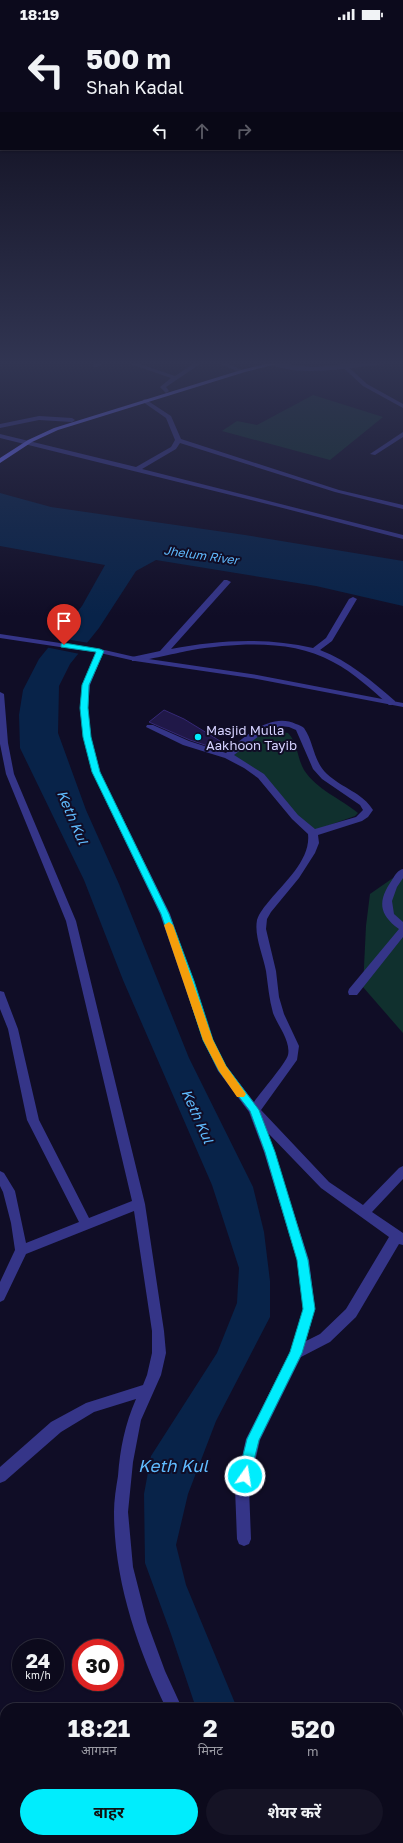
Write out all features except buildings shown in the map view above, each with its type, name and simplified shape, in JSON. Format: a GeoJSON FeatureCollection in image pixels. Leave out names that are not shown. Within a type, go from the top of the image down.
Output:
{"type":"FeatureCollection","features":[{"type":"Feature","properties":{"kind":"main road"},"geometry":{"type":"LineString","coordinates":[[0,454],[11,447]]}},
{"type":"Feature","properties":{"kind":"main road"},"geometry":{"type":"LineString","coordinates":[[0,460],[22,447]]}},
{"type":"Feature","properties":{"kind":"street"},"geometry":{"type":"LineString","coordinates":[[37,447],[401,535]]}},
{"type":"Feature","properties":{"kind":"street"},"geometry":{"type":"LineString","coordinates":[[136,470],[175,447]]}},
{"type":"Feature","properties":{"kind":"street"},"geometry":{"type":"LineString","coordinates":[[199,447],[337,490],[403,507]]}},
{"type":"Feature","properties":{"kind":"street"},"geometry":{"type":"LineString","coordinates":[[373,454],[384,447]]}},
{"type":"Feature","properties":{"kind":"street"},"geometry":{"type":"LineString","coordinates":[[162,653],[227,582]]}},
{"type":"Feature","properties":{"kind":"street"},"geometry":{"type":"LineString","coordinates":[[314,651],[329,639],[353,599]]}},
{"type":"Feature","properties":{"kind":"street"},"geometry":{"type":"LineString","coordinates":[[1,638],[39,641],[100,651],[135,659],[257,677],[403,705]]}},
{"type":"Feature","properties":{"kind":"street"},"geometry":{"type":"LineString","coordinates":[[135,659],[162,653],[228,643],[255,642],[314,651],[338,662],[364,679],[392,703]]}},
{"type":"Feature","properties":{"kind":"street"},"geometry":{"type":"LineString","coordinates":[[100,651],[86,685],[84,708],[87,737],[96,772],[165,914],[208,1040],[222,1068],[254,1110],[325,1185],[400,1238],[351,1313],[325,1338],[296,1353]]}},
{"type":"Feature","properties":{"kind":"street"},"geometry":{"type":"LineString","coordinates":[[0,694],[4,742],[10,774],[71,921],[139,1204],[159,1353],[154,1375],[134,1420],[126,1462],[122,1520],[126,1567],[139,1622],[158,1674],[172,1703]]}},
{"type":"Feature","properties":{"kind":"street"},"geometry":{"type":"LineString","coordinates":[[228,756],[246,738],[268,727],[288,724],[300,729],[316,767],[325,777],[364,803],[368,810],[366,815],[359,819],[313,833]]}},
{"type":"Feature","properties":{"kind":"street"},"geometry":{"type":"LineString","coordinates":[[150,727],[186,743],[228,756],[247,766],[261,776],[295,817],[313,833],[314,843],[307,859],[296,876],[267,910],[262,919],[261,929],[271,970],[274,997],[279,1014],[294,1046],[293,1057],[254,1110]]}},
{"type":"Feature","properties":{"kind":"street"},"geometry":{"type":"LineString","coordinates":[[403,872],[392,885],[386,899],[389,913],[398,924],[403,927]]}},
{"type":"Feature","properties":{"kind":"street"},"geometry":{"type":"LineString","coordinates":[[353,992],[403,930]]}},
{"type":"Feature","properties":{"kind":"street"},"geometry":{"type":"LineString","coordinates":[[0,995],[13,1029],[33,1120],[86,1224]]}},
{"type":"Feature","properties":{"kind":"street"},"geometry":{"type":"LineString","coordinates":[[244,1539],[242,1488],[253,1439],[296,1353],[309,1309],[303,1260],[270,1152],[254,1110]]}},
{"type":"Feature","properties":{"kind":"street"},"geometry":{"type":"LineString","coordinates":[[363,1213],[403,1171]]}},
{"type":"Feature","properties":{"kind":"street"},"geometry":{"type":"LineString","coordinates":[[0,1176],[9,1190],[17,1222],[21,1250],[13,1271],[0,1296]]}},
{"type":"Feature","properties":{"kind":"street"},"geometry":{"type":"LineString","coordinates":[[21,1250],[139,1204]]}},
{"type":"Feature","properties":{"kind":"street"},"geometry":{"type":"LineString","coordinates":[[0,1476],[56,1428],[73,1417],[91,1407],[147,1390]]}},
{"type":"Feature","properties":{"kind":"green space"},"geometry":{"type":"Polygon","coordinates":[[[280,447],[346,447],[330,460],[280,447]]]}},
{"type":"Feature","properties":{"kind":"green space"},"geometry":{"type":"Polygon","coordinates":[[[281,732],[288,733],[294,741],[304,770],[309,777],[315,783],[358,813],[355,816],[313,831],[296,816],[268,781],[232,755],[256,737],[281,732]]]}},
{"type":"Feature","properties":{"kind":"green space"},"geometry":{"type":"Polygon","coordinates":[[[403,874],[403,1033],[363,987],[366,926],[370,894],[393,878],[403,874]]]}},
{"type":"Feature","properties":{"kind":"water","name":"Keth Kul"},"geometry":{"type":"Polygon","coordinates":[[[0,493],[51,507],[245,535],[403,561],[403,606],[316,586],[156,560],[136,571],[99,628],[70,664],[59,686],[58,733],[86,810],[119,884],[189,1058],[253,1187],[264,1232],[270,1281],[270,1317],[216,1421],[188,1494],[176,1545],[186,1585],[235,1703],[194,1703],[145,1563],[144,1494],[151,1456],[217,1353],[237,1303],[239,1268],[212,1185],[123,980],[84,880],[20,748],[19,715],[23,690],[39,659],[82,606],[105,565],[0,546],[0,493]]]}},
{"type":"Feature","properties":{"kind":"pier"},"geometry":{"type":"Polygon","coordinates":[[[53,637],[89,643],[80,654],[45,647],[53,637]]]}},
{"type":"Feature","properties":{"kind":"slow traffic"},"geometry":{"type":"LineString","coordinates":[[169,925],[208,1040],[222,1068],[238,1092],[241,1094]]}},
{"type":"Feature","properties":{"kind":"place","name":"Masjid Mulla Aakhoon Tayib"},"geometry":{"type":"Point","coordinates":[198,737]}},
{"type":"Feature","properties":{"kind":"route"},"geometry":{"type":"LineString","coordinates":[[64,645],[100,651],[86,685],[84,708],[87,737],[96,772],[112,808],[137,854],[165,914],[208,1040],[222,1068],[238,1092],[254,1110],[270,1152],[303,1260],[309,1309],[296,1353],[253,1439],[245,1476]]}},
{"type":"Feature","properties":{"kind":"water label","name":"Jhelum River"},"geometry":{"type":"Point","coordinates":[201,555]}}]}
